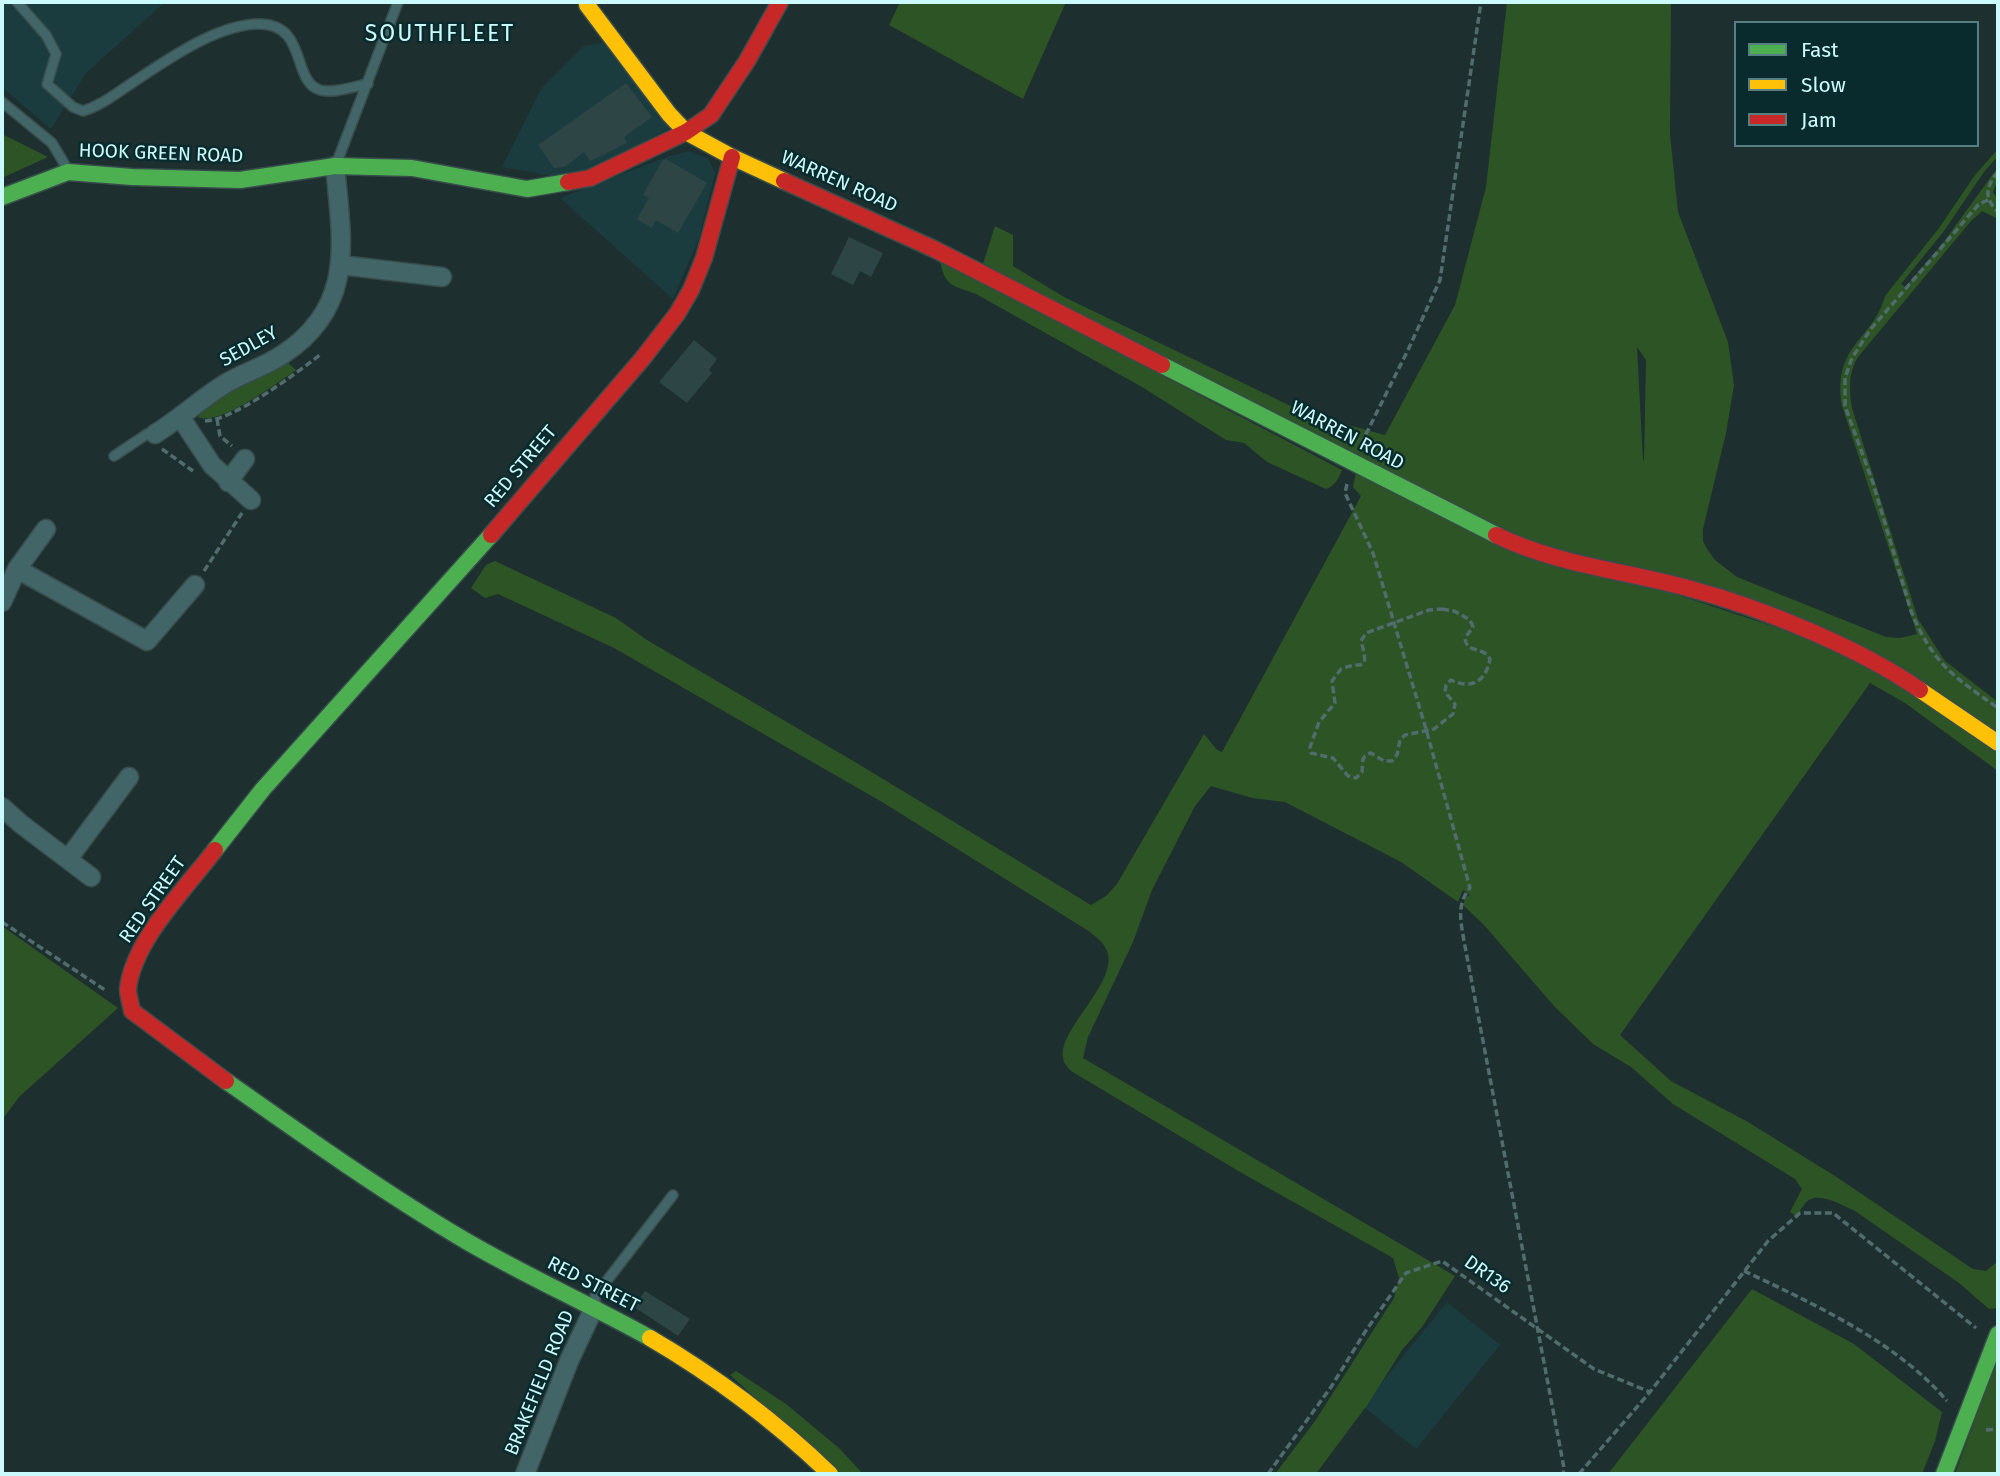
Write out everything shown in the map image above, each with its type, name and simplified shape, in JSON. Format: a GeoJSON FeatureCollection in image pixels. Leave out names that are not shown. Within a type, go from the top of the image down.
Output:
{"type":"FeatureCollection","features":[{"type":"Feature","properties":{"kind":"street","name":"HOOK GREEN ROAD"},"geometry":{"type":"LineString","coordinates":[[2,197],[68,172],[240,180],[335,166],[412,168],[527,189],[590,178],[687,132],[708,118],[747,61],[779,2]]}},
{"type":"Feature","properties":{"kind":"street","name":"WARREN ROAD"},"geometry":{"type":"LineString","coordinates":[[587,5],[668,114],[687,132],[732,157],[934,248],[1351,463],[1522,547],[1550,557],[1693,589],[1759,612],[1896,674],[1998,743]]}},
{"type":"Feature","properties":{"kind":"street","name":"RED STREET"},"geometry":{"type":"LineString","coordinates":[[732,157],[701,267],[690,292],[673,318],[552,466],[234,824],[143,947],[130,979],[128,998],[135,1013],[171,1041],[403,1202],[526,1275],[594,1308],[697,1367],[795,1441],[830,1474]]}},
{"type":"Feature","properties":{"kind":"street","name":"SEDLEY"},"geometry":{"type":"LineString","coordinates":[[155,434],[181,418],[222,386],[281,356],[303,339],[328,307],[341,265],[342,239],[335,166]]}},
{"type":"Feature","properties":{"kind":"street"},"geometry":{"type":"LineString","coordinates":[[341,265],[442,277]]}},
{"type":"Feature","properties":{"kind":"street"},"geometry":{"type":"LineString","coordinates":[[181,418],[212,465],[251,500]]}},
{"type":"Feature","properties":{"kind":"street"},"geometry":{"type":"LineString","coordinates":[[228,482],[242,455]]}},
{"type":"Feature","properties":{"kind":"street"},"geometry":{"type":"LineString","coordinates":[[2,602],[18,569],[46,529]]}},
{"type":"Feature","properties":{"kind":"street"},"geometry":{"type":"LineString","coordinates":[[18,569],[147,641],[195,585]]}},
{"type":"Feature","properties":{"kind":"street"},"geometry":{"type":"LineString","coordinates":[[68,859],[129,777]]}},
{"type":"Feature","properties":{"kind":"street"},"geometry":{"type":"LineString","coordinates":[[2,807],[91,877]]}},
{"type":"Feature","properties":{"kind":"street","name":"BRAKEFIELD ROAD"},"geometry":{"type":"LineString","coordinates":[[525,1474],[569,1361],[594,1308]]}},
{"type":"Feature","properties":{"kind":"street"},"geometry":{"type":"LineString","coordinates":[[1944,1474],[1997,1337]]}},
{"type":"Feature","properties":{"kind":"lane"},"geometry":{"type":"LineString","coordinates":[[17,2],[46,35],[56,54],[47,84],[73,107],[83,111],[105,101],[164,62],[206,39],[240,26],[260,24],[274,26],[291,38],[311,84],[320,90],[368,84]]}},
{"type":"Feature","properties":{"kind":"lane"},"geometry":{"type":"LineString","coordinates":[[335,166],[398,2]]}},
{"type":"Feature","properties":{"kind":"lane"},"geometry":{"type":"LineString","coordinates":[[2,102],[52,143],[68,172]]}},
{"type":"Feature","properties":{"kind":"lane"},"geometry":{"type":"LineString","coordinates":[[114,456],[148,435],[155,434]]}},
{"type":"Feature","properties":{"kind":"lane"},"geometry":{"type":"LineString","coordinates":[[594,1308],[595,1296],[673,1195]]}},
{"type":"Feature","properties":{"kind":"path"},"geometry":{"type":"LineString","coordinates":[[1481,2],[1440,280],[1351,463],[1345,493],[1369,544],[1394,622],[1470,888],[1460,905],[1464,942],[1563,1474]]}},
{"type":"Feature","properties":{"kind":"path"},"geometry":{"type":"LineString","coordinates":[[1987,200],[1990,186],[1998,172]]}},
{"type":"Feature","properties":{"kind":"path"},"geometry":{"type":"LineString","coordinates":[[1987,200],[1998,212]]}},
{"type":"Feature","properties":{"kind":"path"},"geometry":{"type":"LineString","coordinates":[[1987,200],[1979,204],[1865,337],[1847,369],[1844,397],[1918,629],[1939,662],[1998,708]]}},
{"type":"Feature","properties":{"kind":"path"},"geometry":{"type":"LineString","coordinates":[[181,418],[202,421],[217,419],[287,379],[320,355]]}},
{"type":"Feature","properties":{"kind":"path"},"geometry":{"type":"LineString","coordinates":[[217,419],[220,436],[242,455]]}},
{"type":"Feature","properties":{"kind":"path"},"geometry":{"type":"LineString","coordinates":[[195,585],[251,500]]}},
{"type":"Feature","properties":{"kind":"path"},"geometry":{"type":"LineString","coordinates":[[1431,610],[1454,611],[1472,623],[1472,629],[1465,640],[1468,647],[1489,656],[1488,667],[1477,682],[1467,685],[1451,680],[1447,684],[1445,691],[1455,704],[1454,713],[1436,728],[1426,730],[1410,732],[1401,739],[1397,755],[1392,761],[1384,761],[1373,754],[1366,755],[1362,761],[1362,772],[1356,778],[1350,777],[1333,758],[1314,755],[1310,751],[1319,722],[1335,703],[1332,682],[1335,674],[1345,667],[1362,665],[1366,656],[1361,642],[1367,632],[1431,610]]}},
{"type":"Feature","properties":{"kind":"path"},"geometry":{"type":"LineString","coordinates":[[2,922],[130,1006]]}},
{"type":"Feature","properties":{"kind":"path"},"geometry":{"type":"LineString","coordinates":[[1579,1474],[1650,1392],[1768,1241],[1800,1213],[1833,1213],[1947,1307],[1997,1337]]}},
{"type":"Feature","properties":{"kind":"path","name":"DR136"},"geometry":{"type":"LineString","coordinates":[[1268,1474],[1331,1387],[1406,1273],[1442,1261],[1594,1368],[1650,1392]]}},
{"type":"Feature","properties":{"kind":"path"},"geometry":{"type":"LineString","coordinates":[[1744,1271],[1802,1298],[1902,1359],[1937,1389],[1964,1421]]}},
{"type":"Feature","properties":{"kind":"shaded area"},"geometry":{"type":"Polygon","coordinates":[[[2,2],[165,2],[86,73],[51,129],[2,87],[2,2]]]}},
{"type":"Feature","properties":{"kind":"shaded area"},"geometry":{"type":"Polygon","coordinates":[[[603,42],[670,128],[595,168],[557,177],[502,167],[541,89],[584,46],[603,42]]]}},
{"type":"Feature","properties":{"kind":"shaded area"},"geometry":{"type":"Polygon","coordinates":[[[688,151],[708,158],[715,173],[699,238],[673,299],[560,198],[688,151]]]}},
{"type":"Feature","properties":{"kind":"shaded area"},"geometry":{"type":"Polygon","coordinates":[[[1447,1302],[1500,1345],[1416,1449],[1363,1406],[1447,1302]]]}},
{"type":"Feature","properties":{"kind":"green space"},"geometry":{"type":"Polygon","coordinates":[[[900,2],[1066,2],[1023,99],[889,25],[900,2]]]}},
{"type":"Feature","properties":{"kind":"green space"},"geometry":{"type":"Polygon","coordinates":[[[1507,2],[1671,2],[1670,134],[1678,212],[1728,342],[1734,385],[1726,433],[1703,529],[1703,541],[1715,560],[1737,577],[1886,637],[1900,638],[1917,634],[1842,406],[1840,385],[1843,369],[1848,356],[1879,311],[1885,296],[1939,228],[1975,175],[1998,149],[1998,156],[1944,231],[1901,284],[1905,287],[1940,247],[1998,167],[1998,179],[1993,192],[1998,200],[1998,219],[1982,211],[1971,221],[1858,357],[1852,369],[1850,388],[1852,408],[1918,619],[1945,661],[1998,702],[1998,737],[1897,667],[1541,550],[982,267],[995,226],[1013,235],[1013,266],[1064,297],[1297,409],[1385,435],[1455,305],[1486,187],[1507,2]],[[1637,347],[1644,461],[1646,360],[1637,347]]]}},
{"type":"Feature","properties":{"kind":"green space"},"geometry":{"type":"Polygon","coordinates":[[[2,134],[48,157],[2,178],[2,134]]]}},
{"type":"Feature","properties":{"kind":"green space"},"geometry":{"type":"Polygon","coordinates":[[[939,258],[1342,470],[1338,479],[1326,489],[1267,462],[1244,443],[1226,440],[1142,387],[976,294],[954,286],[944,274],[939,258]]]}},
{"type":"Feature","properties":{"kind":"green space"},"geometry":{"type":"Polygon","coordinates":[[[287,362],[296,370],[262,393],[219,416],[198,417],[226,392],[287,362]]]}},
{"type":"Feature","properties":{"kind":"green space"},"geometry":{"type":"Polygon","coordinates":[[[1356,472],[1526,553],[1692,593],[1854,657],[1998,748],[1998,771],[1905,703],[1870,683],[1620,1035],[1671,1081],[1748,1122],[1835,1176],[1973,1269],[1986,1271],[1998,1261],[1998,1308],[1989,1309],[1959,1283],[1845,1206],[1816,1198],[1807,1202],[1796,1216],[1790,1212],[1802,1189],[1795,1179],[1673,1104],[1631,1067],[1593,1044],[1554,1006],[1484,925],[1463,905],[1466,897],[1470,895],[1463,890],[1458,902],[1401,862],[1285,802],[1252,798],[1211,786],[1195,806],[1152,890],[1133,942],[1088,1037],[1083,1058],[1455,1276],[1422,1327],[1402,1350],[1368,1404],[1318,1471],[1315,1474],[1275,1474],[1315,1421],[1394,1298],[1399,1278],[1393,1258],[1240,1172],[1071,1071],[1063,1059],[1064,1046],[1069,1033],[1096,993],[1108,966],[1105,947],[1087,930],[882,802],[614,648],[498,594],[485,598],[471,588],[486,565],[495,561],[616,618],[647,640],[1091,905],[1106,896],[1117,884],[1204,734],[1217,750],[1222,752],[1361,496],[1353,487],[1356,472]]]}},
{"type":"Feature","properties":{"kind":"green space"},"geometry":{"type":"Polygon","coordinates":[[[2,926],[118,1008],[19,1097],[2,1120],[2,926]]]}},
{"type":"Feature","properties":{"kind":"green space"},"geometry":{"type":"Polygon","coordinates":[[[1752,1289],[1854,1344],[1942,1412],[1935,1441],[1922,1474],[1608,1474],[1752,1289]]]}},
{"type":"Feature","properties":{"kind":"green space"},"geometry":{"type":"Polygon","coordinates":[[[1998,1357],[1998,1474],[1955,1474],[1998,1357]]]}},
{"type":"Feature","properties":{"kind":"green space"},"geometry":{"type":"Polygon","coordinates":[[[736,1371],[786,1404],[839,1448],[863,1474],[840,1474],[730,1375],[736,1371]]]}},
{"type":"Feature","properties":{"kind":"building"},"geometry":{"type":"Polygon","coordinates":[[[626,83],[652,117],[624,137],[627,143],[590,161],[584,152],[564,167],[554,168],[538,145],[626,83]]]}},
{"type":"Feature","properties":{"kind":"building"},"geometry":{"type":"Polygon","coordinates":[[[666,159],[707,183],[678,233],[656,220],[652,228],[637,219],[649,198],[643,195],[662,161],[666,159]]]}},
{"type":"Feature","properties":{"kind":"building"},"geometry":{"type":"Polygon","coordinates":[[[849,237],[883,253],[871,277],[860,271],[853,285],[831,274],[849,237]]]}},
{"type":"Feature","properties":{"kind":"building"},"geometry":{"type":"Polygon","coordinates":[[[694,340],[717,359],[709,370],[712,373],[687,403],[659,382],[694,340]]]}},
{"type":"Feature","properties":{"kind":"building"},"geometry":{"type":"Polygon","coordinates":[[[645,1291],[690,1319],[678,1336],[634,1307],[645,1291]]]}},
{"type":"Feature","properties":{"kind":"traffic: fast"},"geometry":{"type":"LineString","coordinates":[[2,197],[68,172],[240,180],[335,166],[412,168],[527,189],[568,182]]}},
{"type":"Feature","properties":{"kind":"traffic: fast"},"geometry":{"type":"LineString","coordinates":[[1162,365],[1496,535]]}},
{"type":"Feature","properties":{"kind":"traffic: fast"},"geometry":{"type":"LineString","coordinates":[[215,850],[263,789],[491,535]]}},
{"type":"Feature","properties":{"kind":"traffic: fast"},"geometry":{"type":"LineString","coordinates":[[226,1081],[344,1163],[466,1241],[650,1338]]}},
{"type":"Feature","properties":{"kind":"traffic: fast"},"geometry":{"type":"LineString","coordinates":[[1944,1474],[1998,1334]]}},
{"type":"Feature","properties":{"kind":"traffic: slow"},"geometry":{"type":"LineString","coordinates":[[587,5],[669,114],[686,132],[784,181]]}},
{"type":"Feature","properties":{"kind":"traffic: slow"},"geometry":{"type":"LineString","coordinates":[[1920,690],[1998,743]]}},
{"type":"Feature","properties":{"kind":"traffic: slow"},"geometry":{"type":"LineString","coordinates":[[650,1338],[744,1400],[830,1474]]}},
{"type":"Feature","properties":{"kind":"traffic: jam"},"geometry":{"type":"LineString","coordinates":[[568,182],[590,178],[686,132],[711,115],[747,61],[780,2]]}},
{"type":"Feature","properties":{"kind":"traffic: jam"},"geometry":{"type":"LineString","coordinates":[[491,535],[643,358],[677,314],[691,290],[704,258],[732,157]]}},
{"type":"Feature","properties":{"kind":"traffic: jam"},"geometry":{"type":"LineString","coordinates":[[784,181],[934,249],[1162,365]]}},
{"type":"Feature","properties":{"kind":"traffic: jam"},"geometry":{"type":"LineString","coordinates":[[1496,535],[1543,554],[1719,597],[1779,618],[1869,659],[1920,690]]}},
{"type":"Feature","properties":{"kind":"traffic: jam"},"geometry":{"type":"LineString","coordinates":[[215,850],[150,934],[132,971],[128,989],[132,1011],[226,1081]]}},
{"type":"Feature","properties":{"kind":"district","name":"SOUTHFLEET"},"geometry":{"type":"Point","coordinates":[440,35]}}]}
